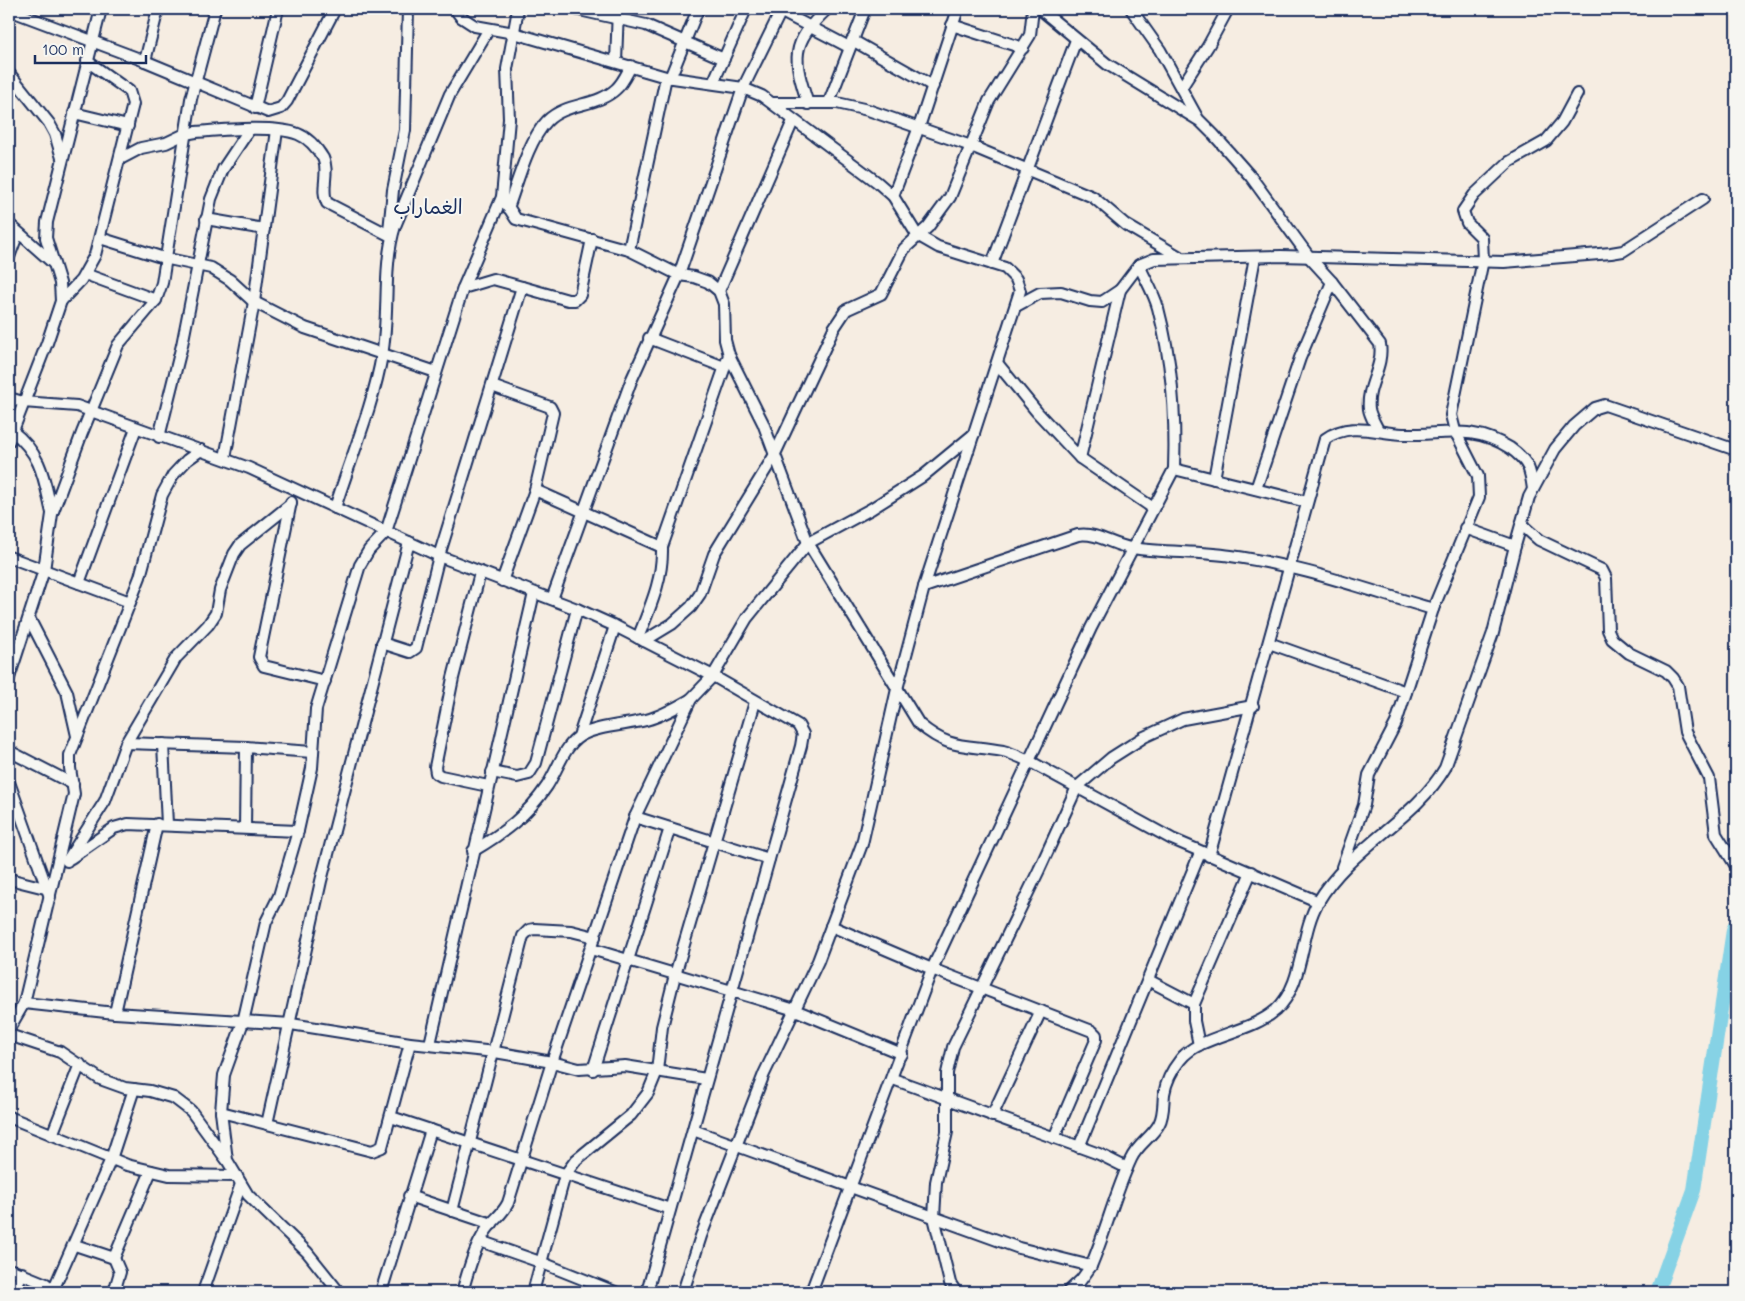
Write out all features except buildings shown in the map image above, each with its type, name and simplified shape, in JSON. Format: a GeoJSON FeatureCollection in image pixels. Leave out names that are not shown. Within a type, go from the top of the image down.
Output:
{"type":"FeatureCollection","features":[{"type":"Feature","properties":{"kind":"street"},"geometry":{"type":"LineString","coordinates":[[52,514],[43,475],[36,458],[26,442],[11,436],[47,344],[61,301],[60,283],[46,238],[47,222],[100,9]]}},
{"type":"Feature","properties":{"kind":"street"},"geometry":{"type":"LineString","coordinates":[[145,61],[158,9]]}},
{"type":"Feature","properties":{"kind":"street"},"geometry":{"type":"LineString","coordinates":[[9,678],[44,570],[52,514],[91,410],[118,345],[156,300],[162,283],[164,258],[195,82],[215,9]]}},
{"type":"Feature","properties":{"kind":"street"},"geometry":{"type":"LineString","coordinates":[[255,108],[278,9]]}},
{"type":"Feature","properties":{"kind":"street"},"geometry":{"type":"LineString","coordinates":[[9,10],[24,12],[92,42],[145,61],[255,108],[274,112],[287,101],[335,9]]}},
{"type":"Feature","properties":{"kind":"street"},"geometry":{"type":"LineString","coordinates":[[335,508],[382,356],[387,324],[386,274],[393,190],[405,130],[408,9]]}},
{"type":"Feature","properties":{"kind":"street"},"geometry":{"type":"LineString","coordinates":[[455,9],[461,18],[475,26],[514,33],[668,77],[743,88],[773,103],[793,121],[878,182],[892,196],[917,235],[938,247],[1005,268],[1016,279],[1020,291],[924,587],[862,844],[818,961],[764,1074],[701,1236],[683,1292]]}},
{"type":"Feature","properties":{"kind":"street"},"geometry":{"type":"LineString","coordinates":[[227,1160],[221,1112],[224,1075],[243,1022],[266,922],[279,896],[298,831],[312,768],[316,709],[360,565],[369,550],[386,532],[463,288],[502,198],[509,119],[507,69],[518,9]]}},
{"type":"Feature","properties":{"kind":"street"},"geometry":{"type":"LineString","coordinates":[[575,9],[617,14],[724,59]]}},
{"type":"Feature","properties":{"kind":"street"},"geometry":{"type":"LineString","coordinates":[[629,250],[668,77],[698,9]]}},
{"type":"Feature","properties":{"kind":"street"},"geometry":{"type":"LineString","coordinates":[[713,83],[746,9]]}},
{"type":"Feature","properties":{"kind":"street"},"geometry":{"type":"LineString","coordinates":[[808,104],[797,66],[800,44],[809,26],[827,9]]}},
{"type":"Feature","properties":{"kind":"street"},"geometry":{"type":"LineString","coordinates":[[829,102],[865,9]]}},
{"type":"Feature","properties":{"kind":"street"},"geometry":{"type":"LineString","coordinates":[[641,639],[672,624],[691,607],[700,594],[714,554],[774,456],[834,328],[846,310],[881,294],[904,249],[917,235],[928,227],[950,197],[995,89],[1023,48],[1033,24],[1034,9]]}},
{"type":"Feature","properties":{"kind":"street"},"geometry":{"type":"LineString","coordinates":[[1040,9],[1076,40],[1124,76],[1200,121]]}},
{"type":"Feature","properties":{"kind":"street"},"geometry":{"type":"LineString","coordinates":[[1131,9],[1160,50],[1200,121],[1250,177],[1310,258],[1332,282],[1380,344],[1382,357],[1368,399],[1369,411],[1378,430]]}},
{"type":"Feature","properties":{"kind":"street"},"geometry":{"type":"LineString","coordinates":[[1180,88],[1208,46],[1228,9]]}},
{"type":"Feature","properties":{"kind":"street"},"geometry":{"type":"LineString","coordinates":[[552,599],[582,513],[649,338],[679,275],[743,88],[779,10],[933,86]]}},
{"type":"Feature","properties":{"kind":"street"},"geometry":{"type":"LineString","coordinates":[[892,196],[933,86],[955,10]]}},
{"type":"Feature","properties":{"kind":"street"},"geometry":{"type":"LineString","coordinates":[[616,62],[617,14]]}},
{"type":"Feature","properties":{"kind":"street"},"geometry":{"type":"LineString","coordinates":[[952,25],[1023,48]]}},
{"type":"Feature","properties":{"kind":"street"},"geometry":{"type":"LineString","coordinates":[[389,239],[450,94],[489,29]]}},
{"type":"Feature","properties":{"kind":"street"},"geometry":{"type":"LineString","coordinates":[[992,264],[1076,40]]}},
{"type":"Feature","properties":{"kind":"street"},"geometry":{"type":"LineString","coordinates":[[61,301],[85,274],[95,255],[132,104],[130,90],[87,61]]}},
{"type":"Feature","properties":{"kind":"street"},"geometry":{"type":"LineString","coordinates":[[508,208],[537,134],[549,119],[562,111],[606,97],[618,88],[631,66]]}},
{"type":"Feature","properties":{"kind":"street"},"geometry":{"type":"LineString","coordinates":[[10,79],[49,123],[55,134],[63,160]]}},
{"type":"Feature","properties":{"kind":"street"},"geometry":{"type":"LineString","coordinates":[[1340,873],[1361,815],[1369,775],[1396,723],[1433,609],[1479,497],[1478,476],[1456,431],[1451,415],[1483,260],[1482,238],[1464,218],[1466,205],[1486,182],[1509,162],[1546,141],[1565,118],[1577,94]]}},
{"type":"Feature","properties":{"kind":"street"},"geometry":{"type":"LineString","coordinates":[[773,103],[808,104],[829,102],[868,110],[971,146],[1093,197],[1126,225],[1181,258]]}},
{"type":"Feature","properties":{"kind":"street"},"geometry":{"type":"LineString","coordinates":[[74,114],[128,126]]}},
{"type":"Feature","properties":{"kind":"street"},"geometry":{"type":"LineString","coordinates":[[719,291],[793,121]]}},
{"type":"Feature","properties":{"kind":"street"},"geometry":{"type":"LineString","coordinates":[[160,437],[180,354],[211,199],[223,169],[249,130]]}},
{"type":"Feature","properties":{"kind":"street"},"geometry":{"type":"LineString","coordinates":[[120,159],[141,148],[171,142],[185,134],[277,130],[298,134],[306,139],[323,159],[326,171],[324,196],[327,203],[389,239]]}},
{"type":"Feature","properties":{"kind":"street"},"geometry":{"type":"LineString","coordinates":[[224,458],[254,302],[277,130]]}},
{"type":"Feature","properties":{"kind":"street"},"geometry":{"type":"LineString","coordinates":[[502,198],[516,218],[530,224],[629,250],[679,275],[694,277],[708,282],[719,291],[724,304],[725,340],[728,355],[762,423],[808,543],[919,724],[946,743],[1006,752],[1029,761],[1172,839],[1318,902]]}},
{"type":"Feature","properties":{"kind":"street"},"geometry":{"type":"LineString","coordinates":[[1016,306],[1040,293],[1061,292],[1090,302],[1102,302],[1120,290],[1139,265],[1154,259],[1255,257],[1535,260],[1623,251],[1702,199]]}},
{"type":"Feature","properties":{"kind":"street"},"geometry":{"type":"LineString","coordinates":[[206,219],[264,229]]}},
{"type":"Feature","properties":{"kind":"street"},"geometry":{"type":"LineString","coordinates":[[9,224],[53,263]]}},
{"type":"Feature","properties":{"kind":"street"},"geometry":{"type":"LineString","coordinates":[[9,257],[18,233]]}},
{"type":"Feature","properties":{"kind":"street"},"geometry":{"type":"LineString","coordinates":[[100,238],[164,258],[220,272],[254,302],[305,328],[382,356],[436,372]]}},
{"type":"Feature","properties":{"kind":"street"},"geometry":{"type":"LineString","coordinates":[[463,288],[493,279],[568,300],[575,300],[580,296],[592,239]]}},
{"type":"Feature","properties":{"kind":"street"},"geometry":{"type":"LineString","coordinates":[[1214,479],[1255,257]]}},
{"type":"Feature","properties":{"kind":"street"},"geometry":{"type":"LineString","coordinates":[[811,1292],[902,1054],[932,969],[1091,628],[1174,469],[1174,400],[1167,355],[1158,306],[1139,265]]}},
{"type":"Feature","properties":{"kind":"street"},"geometry":{"type":"LineString","coordinates":[[85,274],[156,300]]}},
{"type":"Feature","properties":{"kind":"street"},"geometry":{"type":"LineString","coordinates":[[1256,489],[1300,358],[1332,282]]}},
{"type":"Feature","properties":{"kind":"street"},"geometry":{"type":"LineString","coordinates":[[382,642],[410,652],[416,648],[439,556],[522,287]]}},
{"type":"Feature","properties":{"kind":"street"},"geometry":{"type":"LineString","coordinates":[[1080,458],[1120,290]]}},
{"type":"Feature","properties":{"kind":"street"},"geometry":{"type":"LineString","coordinates":[[649,338],[724,367]]}},
{"type":"Feature","properties":{"kind":"street"},"geometry":{"type":"LineString","coordinates":[[641,639],[658,587],[663,565],[662,547],[728,355]]}},
{"type":"Feature","properties":{"kind":"street"},"geometry":{"type":"LineString","coordinates":[[997,363],[1037,412],[1080,458],[1153,508]]}},
{"type":"Feature","properties":{"kind":"street"},"geometry":{"type":"LineString","coordinates":[[492,386],[552,409],[535,490],[502,581]]}},
{"type":"Feature","properties":{"kind":"street"},"geometry":{"type":"LineString","coordinates":[[9,398],[23,402],[77,406],[160,437],[224,458],[439,556],[552,599],[615,626],[713,676],[755,702],[798,725],[803,734],[802,746],[647,1292]]}},
{"type":"Feature","properties":{"kind":"street"},"geometry":{"type":"LineString","coordinates":[[1068,1292],[1081,1280],[1091,1266],[1127,1168],[1137,1148],[1160,1123],[1166,1087],[1173,1070],[1189,1050],[1241,1031],[1259,1022],[1285,1001],[1292,988],[1310,919],[1318,902],[1340,873],[1426,794],[1445,768],[1493,633],[1521,524],[1533,490],[1555,449],[1574,426],[1595,408],[1605,405],[1736,450]]}},
{"type":"Feature","properties":{"kind":"street"},"geometry":{"type":"LineString","coordinates":[[79,583],[136,428]]}},
{"type":"Feature","properties":{"kind":"street"},"geometry":{"type":"LineString","coordinates":[[1079,1147],[1148,980],[1205,854],[1252,706],[1325,439],[1342,430],[1357,428],[1400,434],[1456,431],[1484,435],[1520,455],[1528,467],[1533,490]]}},
{"type":"Feature","properties":{"kind":"street"},"geometry":{"type":"LineString","coordinates":[[462,1292],[480,1241],[492,1224],[502,1215],[522,1161],[552,1062],[592,949],[635,817],[691,699],[713,676],[747,618],[808,543],[871,509],[923,476],[974,434]]}},
{"type":"Feature","properties":{"kind":"street"},"geometry":{"type":"LineString","coordinates":[[9,1029],[24,1003],[48,893],[57,869],[74,794],[70,755],[140,577],[162,495],[173,475],[187,460],[201,450]]}},
{"type":"Feature","properties":{"kind":"street"},"geometry":{"type":"LineString","coordinates":[[1174,469],[1307,502]]}},
{"type":"Feature","properties":{"kind":"street"},"geometry":{"type":"LineString","coordinates":[[294,490],[259,656],[264,666],[325,681]]}},
{"type":"Feature","properties":{"kind":"street"},"geometry":{"type":"LineString","coordinates":[[535,490],[582,513],[662,547]]}},
{"type":"Feature","properties":{"kind":"street"},"geometry":{"type":"LineString","coordinates":[[67,861],[105,801],[126,743],[176,658],[216,613],[220,590],[234,554],[240,545],[291,504]]}},
{"type":"Feature","properties":{"kind":"street"},"geometry":{"type":"LineString","coordinates":[[1521,524],[1539,540],[1602,570],[1606,578],[1608,630],[1612,639],[1629,653],[1673,678],[1680,696],[1685,732],[1706,768],[1709,778],[1716,834],[1736,866]]}},
{"type":"Feature","properties":{"kind":"street"},"geometry":{"type":"LineString","coordinates":[[1465,528],[1514,546]]}},
{"type":"Feature","properties":{"kind":"street"},"geometry":{"type":"LineString","coordinates":[[924,587],[1078,535],[1089,534],[1116,545],[1133,548],[1231,556],[1289,568],[1433,609]]}},
{"type":"Feature","properties":{"kind":"street"},"geometry":{"type":"LineString","coordinates":[[267,1124],[291,1024],[321,881],[409,542]]}},
{"type":"Feature","properties":{"kind":"street"},"geometry":{"type":"LineString","coordinates":[[9,557],[130,602]]}},
{"type":"Feature","properties":{"kind":"street"},"geometry":{"type":"LineString","coordinates":[[480,573],[453,678],[435,767],[436,773],[441,776],[488,786]]}},
{"type":"Feature","properties":{"kind":"street"},"geometry":{"type":"LineString","coordinates":[[430,1044],[534,593]]}},
{"type":"Feature","properties":{"kind":"street"},"geometry":{"type":"LineString","coordinates":[[492,772],[517,777],[529,774],[536,763],[577,609]]}},
{"type":"Feature","properties":{"kind":"street"},"geometry":{"type":"LineString","coordinates":[[29,618],[67,692],[78,736]]}},
{"type":"Feature","properties":{"kind":"street"},"geometry":{"type":"LineString","coordinates":[[474,851],[502,834],[526,814],[547,786],[570,746],[579,736],[615,626]]}},
{"type":"Feature","properties":{"kind":"street"},"geometry":{"type":"LineString","coordinates":[[1269,643],[1406,692]]}},
{"type":"Feature","properties":{"kind":"street"},"geometry":{"type":"LineString","coordinates":[[579,736],[648,720],[691,699]]}},
{"type":"Feature","properties":{"kind":"street"},"geometry":{"type":"LineString","coordinates":[[533,1292],[565,1175],[576,1160],[631,1115],[648,1093],[657,1071],[662,1027],[675,975],[755,702]]}},
{"type":"Feature","properties":{"kind":"street"},"geometry":{"type":"LineString","coordinates":[[956,1292],[950,1283],[934,1218],[936,1182],[947,1132],[947,1073],[953,1047],[1040,870],[1077,787],[1111,758],[1144,737],[1183,719],[1252,706]]}},
{"type":"Feature","properties":{"kind":"street"},"geometry":{"type":"LineString","coordinates":[[126,743],[312,752]]}},
{"type":"Feature","properties":{"kind":"street"},"geometry":{"type":"LineString","coordinates":[[114,1013],[162,824],[163,744]]}},
{"type":"Feature","properties":{"kind":"street"},"geometry":{"type":"LineString","coordinates":[[245,828],[246,748]]}},
{"type":"Feature","properties":{"kind":"street"},"geometry":{"type":"LineString","coordinates":[[9,751],[74,784]]}},
{"type":"Feature","properties":{"kind":"street"},"geometry":{"type":"LineString","coordinates":[[9,782],[48,893]]}},
{"type":"Feature","properties":{"kind":"street"},"geometry":{"type":"LineString","coordinates":[[9,814],[21,815]]}},
{"type":"Feature","properties":{"kind":"street"},"geometry":{"type":"LineString","coordinates":[[635,817],[769,859]]}},
{"type":"Feature","properties":{"kind":"street"},"geometry":{"type":"LineString","coordinates":[[57,869],[114,828],[128,824],[298,831]]}},
{"type":"Feature","properties":{"kind":"street"},"geometry":{"type":"LineString","coordinates":[[593,1070],[670,828]]}},
{"type":"Feature","properties":{"kind":"street"},"geometry":{"type":"LineString","coordinates":[[1199,1045],[1194,1021],[1194,1004],[1251,872]]}},
{"type":"Feature","properties":{"kind":"street"},"geometry":{"type":"LineString","coordinates":[[9,879],[48,893]]}},
{"type":"Feature","properties":{"kind":"street"},"geometry":{"type":"LineString","coordinates":[[831,926],[932,969],[1092,1031],[1096,1035],[1096,1040],[1054,1138]]}},
{"type":"Feature","properties":{"kind":"street"},"geometry":{"type":"LineString","coordinates":[[452,1211],[495,1052],[523,936],[529,930],[534,929],[571,931],[595,937]]}},
{"type":"Feature","properties":{"kind":"street"},"geometry":{"type":"LineString","coordinates":[[592,949],[795,1010],[902,1054]]}},
{"type":"Feature","properties":{"kind":"street"},"geometry":{"type":"LineString","coordinates":[[1148,980],[1194,1004]]}},
{"type":"Feature","properties":{"kind":"street"},"geometry":{"type":"LineString","coordinates":[[24,1003],[114,1013],[291,1024],[410,1043],[495,1052],[552,1062],[579,1069],[593,1070],[625,1066],[706,1079]]}},
{"type":"Feature","properties":{"kind":"street"},"geometry":{"type":"LineString","coordinates":[[992,1116],[1041,1011]]}},
{"type":"Feature","properties":{"kind":"street"},"geometry":{"type":"LineString","coordinates":[[9,1035],[60,1052],[100,1079],[174,1098],[191,1111],[227,1160],[248,1195],[307,1252],[335,1290]]}},
{"type":"Feature","properties":{"kind":"street"},"geometry":{"type":"LineString","coordinates":[[221,1112],[372,1151],[382,1147],[410,1043]]}},
{"type":"Feature","properties":{"kind":"street"},"geometry":{"type":"LineString","coordinates":[[52,1134],[80,1064]]}},
{"type":"Feature","properties":{"kind":"street"},"geometry":{"type":"LineString","coordinates":[[893,1078],[1079,1147],[1127,1168]]}},
{"type":"Feature","properties":{"kind":"street"},"geometry":{"type":"LineString","coordinates":[[9,1269],[22,1273],[55,1291],[112,1159],[134,1089]]}},
{"type":"Feature","properties":{"kind":"street"},"geometry":{"type":"LineString","coordinates":[[9,1117],[112,1159],[151,1171],[169,1175],[239,1180]]}},
{"type":"Feature","properties":{"kind":"street"},"geometry":{"type":"LineString","coordinates":[[391,1117],[670,1209]]}},
{"type":"Feature","properties":{"kind":"street"},"geometry":{"type":"LineString","coordinates":[[381,1292],[409,1196],[431,1130]]}},
{"type":"Feature","properties":{"kind":"street"},"geometry":{"type":"LineString","coordinates":[[693,1130],[1019,1248],[1091,1266]]}},
{"type":"Feature","properties":{"kind":"street"},"geometry":{"type":"LineString","coordinates":[[114,1292],[120,1272],[114,1258],[151,1171]]}},
{"type":"Feature","properties":{"kind":"street"},"geometry":{"type":"LineString","coordinates":[[203,1292],[239,1180]]}},
{"type":"Feature","properties":{"kind":"street"},"geometry":{"type":"LineString","coordinates":[[409,1196],[492,1224]]}},
{"type":"Feature","properties":{"kind":"street"},"geometry":{"type":"LineString","coordinates":[[480,1241],[616,1292]]}},
{"type":"Feature","properties":{"kind":"street"},"geometry":{"type":"LineString","coordinates":[[75,1244],[114,1258]]}},
{"type":"Feature","properties":{"kind":"street"},"geometry":{"type":"LineString","coordinates":[[14,1292],[22,1273]]}},
{"type":"Feature","properties":{"kind":"waterway"},"geometry":{"type":"LineString","coordinates":[[1657,1292],[1694,1190],[1733,930],[1736,924]]}},
{"type":"Feature","properties":{"kind":"district","name":"الغماراب"},"geometry":{"type":"Point","coordinates":[428,207]}}]}
